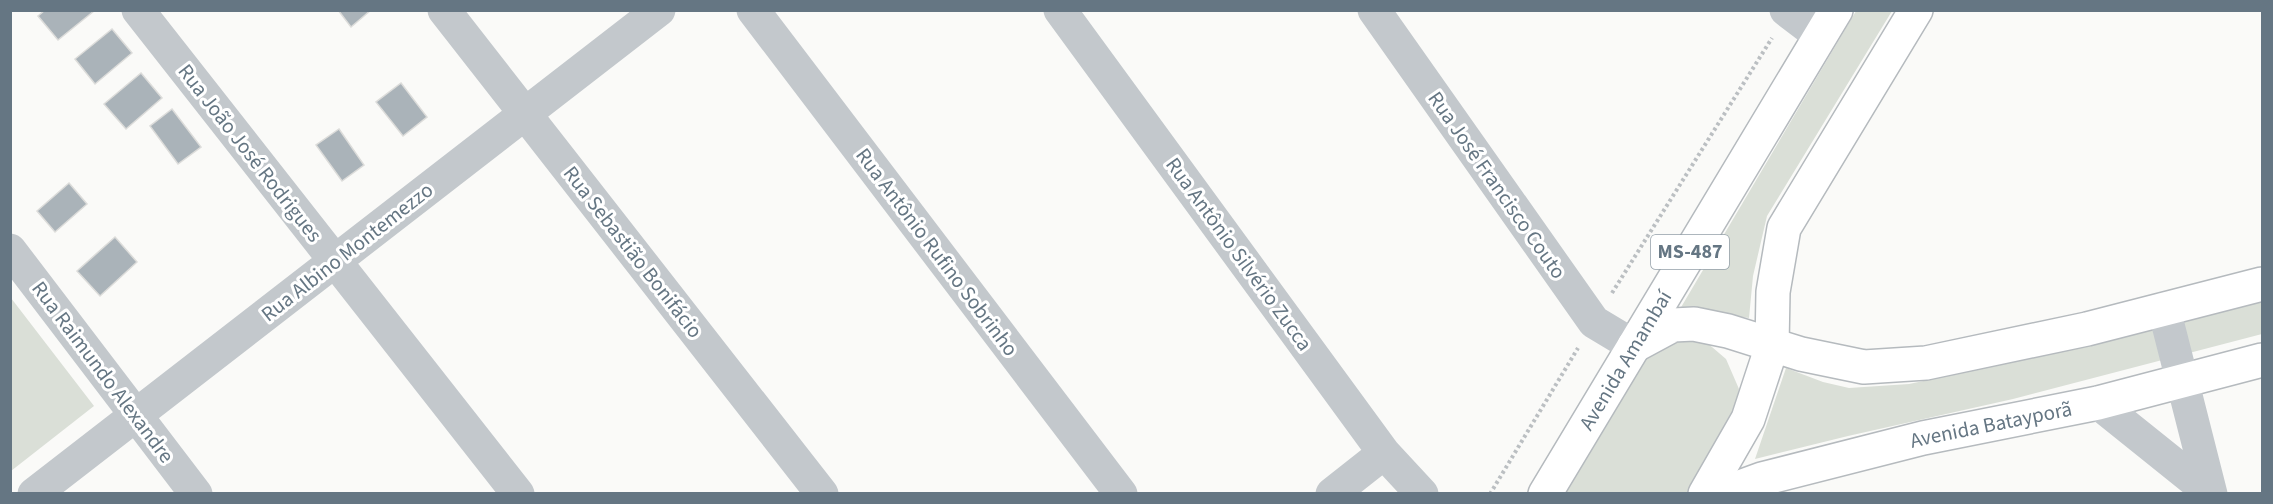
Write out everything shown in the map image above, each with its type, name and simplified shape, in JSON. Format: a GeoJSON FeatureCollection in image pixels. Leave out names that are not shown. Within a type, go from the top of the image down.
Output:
{"type":"FeatureCollection","features":[{"type":"Feature","properties":{"kind":"main road"},"geometry":{"type":"LineString","coordinates":[[1705,494],[1748,419],[1772,346],[1773,292],[1784,228],[1916,10]]}},
{"type":"Feature","properties":{"kind":"main road","name":"Avenida Amambaí"},"geometry":{"type":"LineString","coordinates":[[1545,494],[1828,23]]}},
{"type":"Feature","properties":{"kind":"main road"},"geometry":{"type":"LineString","coordinates":[[1634,346],[1653,334],[1673,326],[1694,324],[1728,331],[1772,346],[1864,367],[1926,363],[2087,329],[2262,284]]}},
{"type":"Feature","properties":{"kind":"main road","name":"Avenida Batayporã"},"geometry":{"type":"LineString","coordinates":[[1721,494],[1762,479],[1923,438],[2098,403],[2262,360]]}},
{"type":"Feature","properties":{"kind":"street","name":"Rua João José Rodrigues"},"geometry":{"type":"LineString","coordinates":[[138,10],[518,494]]}},
{"type":"Feature","properties":{"kind":"street","name":"Rua Sebastião Bonifácio"},"geometry":{"type":"LineString","coordinates":[[444,10],[822,494]]}},
{"type":"Feature","properties":{"kind":"street","name":"Rua Albino Montemezzo"},"geometry":{"type":"LineString","coordinates":[[34,494],[659,10]]}},
{"type":"Feature","properties":{"kind":"street","name":"Rua Antônio Rufino Sobrinho"},"geometry":{"type":"LineString","coordinates":[[753,10],[1121,494]]}},
{"type":"Feature","properties":{"kind":"street","name":"Rua Antônio Silvério Zucca"},"geometry":{"type":"LineString","coordinates":[[1060,10],[1384,453],[1422,494]]}},
{"type":"Feature","properties":{"kind":"street","name":"Rua José Francisco Couto"},"geometry":{"type":"LineString","coordinates":[[1374,10],[1594,322],[1634,346]]}},
{"type":"Feature","properties":{"kind":"street"},"geometry":{"type":"LineString","coordinates":[[1787,11],[1828,23]]}},
{"type":"Feature","properties":{"kind":"street","name":"Rua Raimundo Alexandre"},"geometry":{"type":"LineString","coordinates":[[10,250],[196,494]]}},
{"type":"Feature","properties":{"kind":"street"},"geometry":{"type":"LineString","coordinates":[[2164,309],[2210,493]]}},
{"type":"Feature","properties":{"kind":"street"},"geometry":{"type":"LineString","coordinates":[[2098,403],[2210,493]]}},
{"type":"Feature","properties":{"kind":"street"},"geometry":{"type":"LineString","coordinates":[[1332,494],[1384,453]]}},
{"type":"Feature","properties":{"kind":"path"},"geometry":{"type":"LineString","coordinates":[[1490,494],[1787,11]]}},
{"type":"Feature","properties":{"kind":"shaded area"},"geometry":{"type":"Polygon","coordinates":[[[1856,11],[1892,11],[1767,216],[1753,276],[1749,318],[1680,309],[1856,11]]]}},
{"type":"Feature","properties":{"kind":"shaded area"},"geometry":{"type":"Polygon","coordinates":[[[2262,296],[2262,334],[2013,399],[1755,459],[1786,368],[1823,382],[1849,388],[1909,384],[1957,374],[2262,296]]]}},
{"type":"Feature","properties":{"kind":"shaded area"},"geometry":{"type":"Polygon","coordinates":[[[10,298],[94,406],[11,471],[10,298]]]}},
{"type":"Feature","properties":{"kind":"shaded area"},"geometry":{"type":"Polygon","coordinates":[[[1676,336],[1705,341],[1726,359],[1739,389],[1730,426],[1687,493],[1562,494],[1652,345],[1676,336]]]}},
{"type":"Feature","properties":{"kind":"building"},"geometry":{"type":"Polygon","coordinates":[[[45,10],[94,11],[58,40],[38,16],[45,10]]]}},
{"type":"Feature","properties":{"kind":"building"},"geometry":{"type":"Polygon","coordinates":[[[338,10],[371,10],[351,27],[338,10]]]}},
{"type":"Feature","properties":{"kind":"building"},"geometry":{"type":"Polygon","coordinates":[[[112,29],[132,53],[95,84],[75,59],[112,29]]]}},
{"type":"Feature","properties":{"kind":"building"},"geometry":{"type":"Polygon","coordinates":[[[141,73],[162,98],[126,129],[104,104],[141,73]]]}},
{"type":"Feature","properties":{"kind":"building"},"geometry":{"type":"Polygon","coordinates":[[[401,83],[427,117],[403,136],[376,102],[401,83]]]}},
{"type":"Feature","properties":{"kind":"building"},"geometry":{"type":"Polygon","coordinates":[[[172,109],[201,147],[178,164],[150,126],[172,109]]]}},
{"type":"Feature","properties":{"kind":"building"},"geometry":{"type":"Polygon","coordinates":[[[339,129],[364,165],[342,181],[316,145],[339,129]]]}},
{"type":"Feature","properties":{"kind":"building"},"geometry":{"type":"Polygon","coordinates":[[[69,183],[87,204],[55,232],[37,211],[69,183]]]}},
{"type":"Feature","properties":{"kind":"building"},"geometry":{"type":"Polygon","coordinates":[[[115,237],[137,262],[100,296],[77,271],[115,237]]]}}]}
